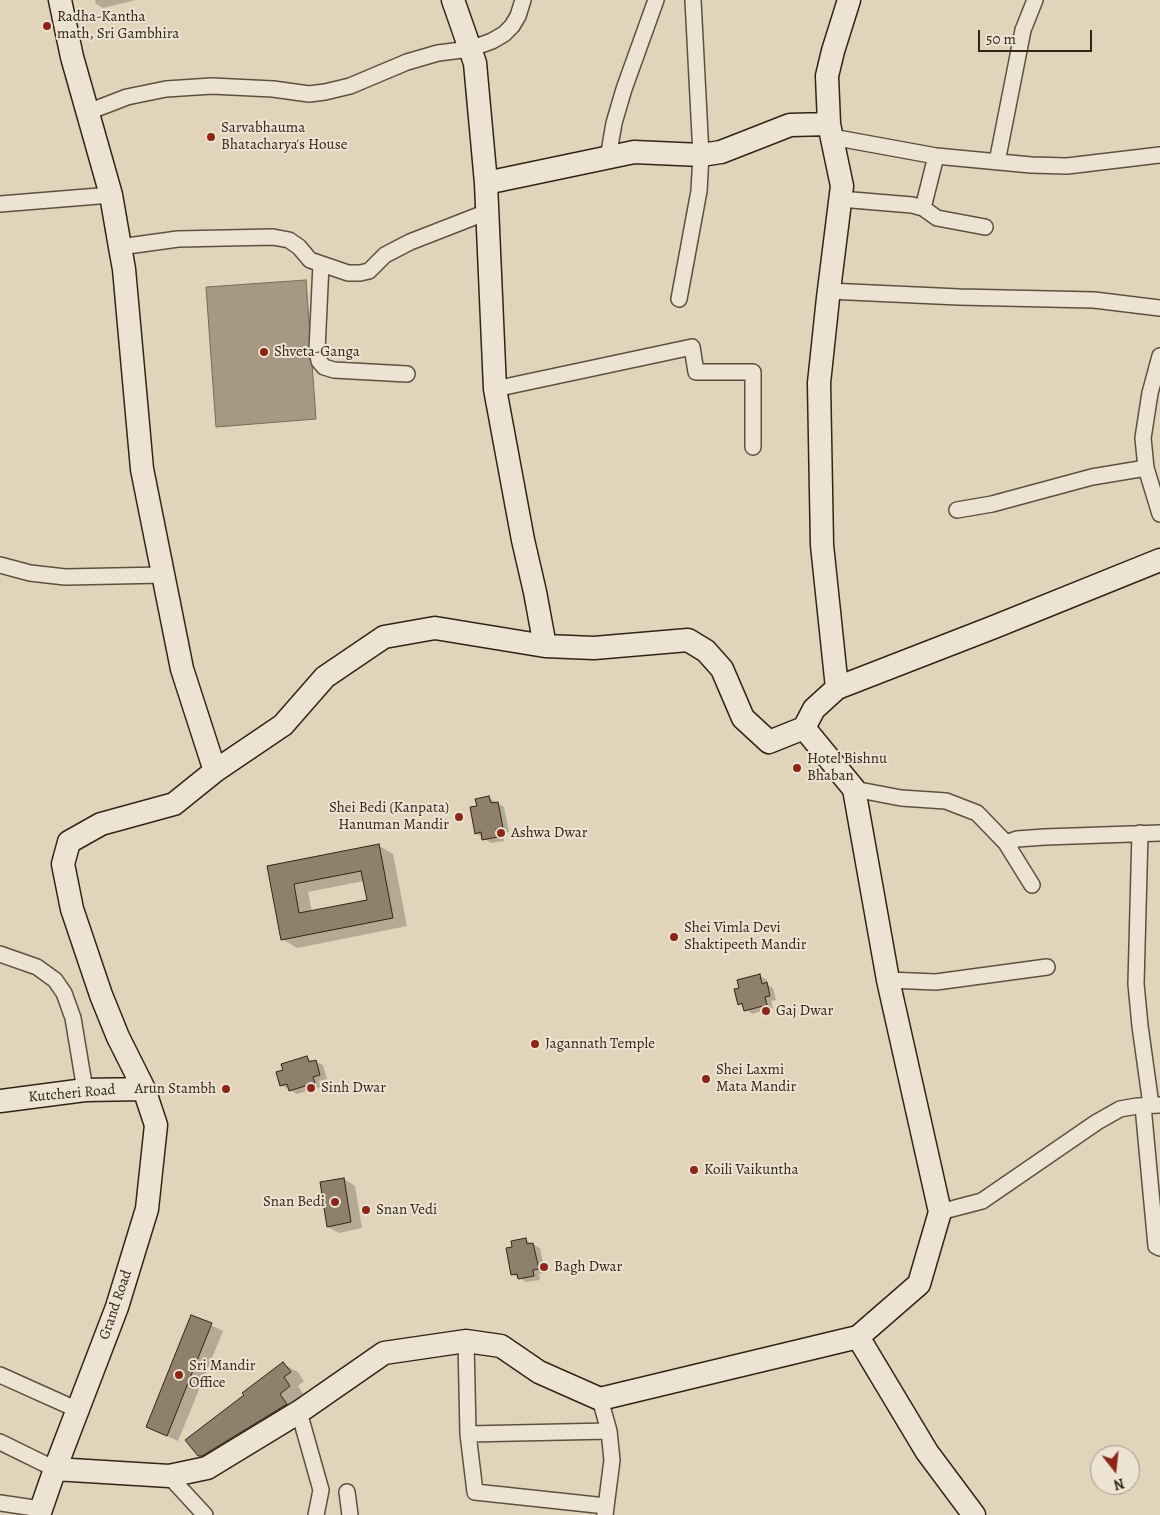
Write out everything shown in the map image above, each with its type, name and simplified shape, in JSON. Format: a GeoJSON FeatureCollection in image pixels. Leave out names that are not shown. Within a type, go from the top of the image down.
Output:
{"type":"FeatureCollection","features":[{"type":"Feature","properties":{"kind":"street"},"geometry":{"type":"LineString","coordinates":[[60,0],[72,56],[111,195],[124,269],[142,469],[182,669],[215,771]]}},
{"type":"Feature","properties":{"kind":"street"},"geometry":{"type":"LineString","coordinates":[[453,0],[475,63],[486,183],[495,389],[544,646]]}},
{"type":"Feature","properties":{"kind":"street"},"geometry":{"type":"LineString","coordinates":[[88,112],[128,97],[166,89],[212,86],[274,89],[309,94],[350,86],[407,62],[438,53],[470,49],[492,41],[504,34],[512,26],[518,16],[523,0]]}},
{"type":"Feature","properties":{"kind":"street"},"geometry":{"type":"LineString","coordinates":[[608,158],[614,123],[624,89],[656,0]]}},
{"type":"Feature","properties":{"kind":"street"},"geometry":{"type":"LineString","coordinates":[[680,299],[699,191],[701,155],[693,0]]}},
{"type":"Feature","properties":{"kind":"street"},"geometry":{"type":"LineString","coordinates":[[837,688],[822,536],[819,383],[828,291],[842,186],[830,131],[827,76],[849,0]]}},
{"type":"Feature","properties":{"kind":"street"},"geometry":{"type":"LineString","coordinates":[[997,162],[1023,30],[1035,0]]}},
{"type":"Feature","properties":{"kind":"street"},"geometry":{"type":"LineString","coordinates":[[486,183],[634,152],[701,155],[721,152],[790,126],[830,131],[936,156],[1031,166],[1066,166],[1160,155]]}},
{"type":"Feature","properties":{"kind":"street"},"geometry":{"type":"LineString","coordinates":[[923,208],[936,156]]}},
{"type":"Feature","properties":{"kind":"street"},"geometry":{"type":"LineString","coordinates":[[0,204],[111,195]]}},
{"type":"Feature","properties":{"kind":"street"},"geometry":{"type":"LineString","coordinates":[[840,199],[923,208],[937,218],[985,227]]}},
{"type":"Feature","properties":{"kind":"street"},"geometry":{"type":"LineString","coordinates":[[120,247],[178,239],[273,237],[289,240],[299,247],[310,260],[348,273],[360,273],[369,271],[384,255],[410,242],[487,212]]}},
{"type":"Feature","properties":{"kind":"street"},"geometry":{"type":"LineString","coordinates":[[321,264],[317,350],[319,361],[324,367],[334,370],[408,374]]}},
{"type":"Feature","properties":{"kind":"street"},"geometry":{"type":"LineString","coordinates":[[828,291],[960,297],[1094,300],[1160,308]]}},
{"type":"Feature","properties":{"kind":"street"},"geometry":{"type":"LineString","coordinates":[[495,389],[692,347],[696,372],[753,372],[753,447]]}},
{"type":"Feature","properties":{"kind":"street"},"geometry":{"type":"LineString","coordinates":[[1160,356],[1150,393],[1143,438],[1146,468],[1160,514]]}},
{"type":"Feature","properties":{"kind":"street"},"geometry":{"type":"LineString","coordinates":[[957,510],[992,504],[1092,477],[1146,468]]}},
{"type":"Feature","properties":{"kind":"street"},"geometry":{"type":"LineString","coordinates":[[0,1442],[55,1469],[169,1476],[207,1468],[299,1412],[384,1353],[466,1341],[501,1346],[539,1372],[600,1399],[858,1336],[919,1284],[940,1212],[888,980],[854,789],[804,728],[814,709],[837,688],[1160,560]]}},
{"type":"Feature","properties":{"kind":"street"},"geometry":{"type":"LineString","coordinates":[[0,565],[30,573],[65,577],[164,575]]}},
{"type":"Feature","properties":{"kind":"street","name":"Grand Road"},"geometry":{"type":"LineString","coordinates":[[40,1512],[117,1307],[147,1209],[156,1125],[144,1089],[118,1037],[101,995],[72,909],[63,864],[69,842],[101,824],[174,804],[215,771],[283,725],[325,677],[384,637],[435,628],[544,646],[594,648],[688,640],[706,651],[722,669],[743,718],[769,742],[804,728]]}},
{"type":"Feature","properties":{"kind":"street"},"geometry":{"type":"LineString","coordinates":[[854,789],[901,798],[946,801],[977,813],[1006,842],[1032,885]]}},
{"type":"Feature","properties":{"kind":"street"},"geometry":{"type":"LineString","coordinates":[[1140,833],[1136,984],[1151,1105],[1156,1246],[1160,1248]]}},
{"type":"Feature","properties":{"kind":"street"},"geometry":{"type":"LineString","coordinates":[[1006,842],[1017,839],[1045,837],[1160,833]]}},
{"type":"Feature","properties":{"kind":"street"},"geometry":{"type":"LineString","coordinates":[[0,954],[37,967],[56,980],[64,993],[73,1018],[84,1090]]}},
{"type":"Feature","properties":{"kind":"street"},"geometry":{"type":"LineString","coordinates":[[888,980],[936,982],[1047,967]]}},
{"type":"Feature","properties":{"kind":"street","name":"Kutcheri Road"},"geometry":{"type":"LineString","coordinates":[[0,1101],[84,1090],[144,1089]]}},
{"type":"Feature","properties":{"kind":"street"},"geometry":{"type":"LineString","coordinates":[[940,1212],[982,1201],[1097,1122],[1120,1109],[1151,1105]]}},
{"type":"Feature","properties":{"kind":"street"},"geometry":{"type":"LineString","coordinates":[[858,1336],[927,1452],[974,1515]]}},
{"type":"Feature","properties":{"kind":"street"},"geometry":{"type":"LineString","coordinates":[[466,1341],[468,1434],[475,1492],[606,1510],[612,1460],[609,1431],[600,1399]]}},
{"type":"Feature","properties":{"kind":"street"},"geometry":{"type":"LineString","coordinates":[[0,1376],[78,1410]]}},
{"type":"Feature","properties":{"kind":"street"},"geometry":{"type":"LineString","coordinates":[[299,1412],[321,1490],[316,1515]]}},
{"type":"Feature","properties":{"kind":"street"},"geometry":{"type":"LineString","coordinates":[[468,1434],[609,1431]]}},
{"type":"Feature","properties":{"kind":"street"},"geometry":{"type":"LineString","coordinates":[[169,1476],[205,1515]]}},
{"type":"Feature","properties":{"kind":"street"},"geometry":{"type":"LineString","coordinates":[[347,1492],[350,1515]]}},
{"type":"Feature","properties":{"kind":"street"},"geometry":{"type":"LineString","coordinates":[[0,1503],[40,1512]]}},
{"type":"Feature","properties":{"kind":"shaded area"},"geometry":{"type":"Polygon","coordinates":[[[306,280],[316,419],[216,427],[206,287],[306,280]]]}},
{"type":"Feature","properties":{"kind":"building"},"geometry":{"type":"Polygon","coordinates":[[[489,796],[491,803],[498,802],[503,828],[496,829],[498,837],[482,840],[481,832],[475,834],[470,807],[477,806],[475,799],[489,796]]]}},
{"type":"Feature","properties":{"kind":"building"},"geometry":{"type":"Polygon","coordinates":[[[379,844],[393,918],[281,940],[267,866],[379,844]],[[361,871],[294,884],[299,913],[367,900],[361,871]]]}},
{"type":"Feature","properties":{"kind":"building"},"geometry":{"type":"Polygon","coordinates":[[[760,974],[762,984],[767,982],[770,996],[765,997],[767,1005],[744,1011],[742,1003],[738,1005],[734,989],[739,988],[737,980],[760,974]]]}},
{"type":"Feature","properties":{"kind":"building"},"geometry":{"type":"Polygon","coordinates":[[[307,1056],[309,1062],[316,1060],[320,1075],[313,1077],[315,1083],[289,1091],[287,1084],[280,1086],[276,1072],[283,1070],[281,1064],[307,1056]]]}},
{"type":"Feature","properties":{"kind":"building","name":"Snan Bedi"},"geometry":{"type":"Polygon","coordinates":[[[344,1178],[351,1222],[327,1227],[320,1182],[344,1178]]]}},
{"type":"Feature","properties":{"kind":"building"},"geometry":{"type":"Polygon","coordinates":[[[526,1238],[527,1244],[533,1243],[539,1269],[533,1270],[534,1276],[518,1279],[517,1274],[511,1275],[506,1248],[512,1247],[511,1241],[526,1238]]]}},
{"type":"Feature","properties":{"kind":"building","name":"Sri Mandir Office"},"geometry":{"type":"Polygon","coordinates":[[[191,1315],[212,1323],[167,1436],[146,1427],[191,1315]]]}},
{"type":"Feature","properties":{"kind":"building"},"geometry":{"type":"Polygon","coordinates":[[[283,1362],[291,1372],[284,1377],[290,1386],[280,1394],[287,1404],[202,1456],[198,1456],[185,1440],[244,1395],[242,1393],[283,1362]]]}},
{"type":"Feature","properties":{"kind":"place","name":"Radha-Kantha math, Sri Gambhira"},"geometry":{"type":"Point","coordinates":[47,26]}},
{"type":"Feature","properties":{"kind":"place","name":"Sarvabhauma Bhatacharya's House"},"geometry":{"type":"Point","coordinates":[211,137]}},
{"type":"Feature","properties":{"kind":"place","name":"Shveta-Ganga"},"geometry":{"type":"Point","coordinates":[264,352]}},
{"type":"Feature","properties":{"kind":"place","name":"Hotel Bishnu Bhaban"},"geometry":{"type":"Point","coordinates":[797,768]}},
{"type":"Feature","properties":{"kind":"place","name":"Shei Bedi (Kanpata) Hanuman Mandir"},"geometry":{"type":"Point","coordinates":[459,817]}},
{"type":"Feature","properties":{"kind":"place","name":"Ashwa Dwar"},"geometry":{"type":"Point","coordinates":[501,833]}},
{"type":"Feature","properties":{"kind":"place","name":"Shei Vimla Devi Shaktipeeth Mandir"},"geometry":{"type":"Point","coordinates":[674,937]}},
{"type":"Feature","properties":{"kind":"place","name":"Gaj Dwar"},"geometry":{"type":"Point","coordinates":[766,1011]}},
{"type":"Feature","properties":{"kind":"place","name":"Jagannath Temple"},"geometry":{"type":"Point","coordinates":[535,1044]}},
{"type":"Feature","properties":{"kind":"place","name":"Shei Laxmi Mata Mandir"},"geometry":{"type":"Point","coordinates":[706,1079]}},
{"type":"Feature","properties":{"kind":"place","name":"Sinh Dwar"},"geometry":{"type":"Point","coordinates":[311,1088]}},
{"type":"Feature","properties":{"kind":"place","name":"Arun Stambh"},"geometry":{"type":"Point","coordinates":[226,1089]}},
{"type":"Feature","properties":{"kind":"place","name":"Koili Vaikuntha"},"geometry":{"type":"Point","coordinates":[694,1170]}},
{"type":"Feature","properties":{"kind":"place","name":"Snan Bedi"},"geometry":{"type":"Point","coordinates":[335,1202]}},
{"type":"Feature","properties":{"kind":"place","name":"Snan Vedi"},"geometry":{"type":"Point","coordinates":[366,1210]}},
{"type":"Feature","properties":{"kind":"place","name":"Bagh Dwar"},"geometry":{"type":"Point","coordinates":[544,1267]}},
{"type":"Feature","properties":{"kind":"place","name":"Sri Mandir Office"},"geometry":{"type":"Point","coordinates":[179,1375]}}]}
